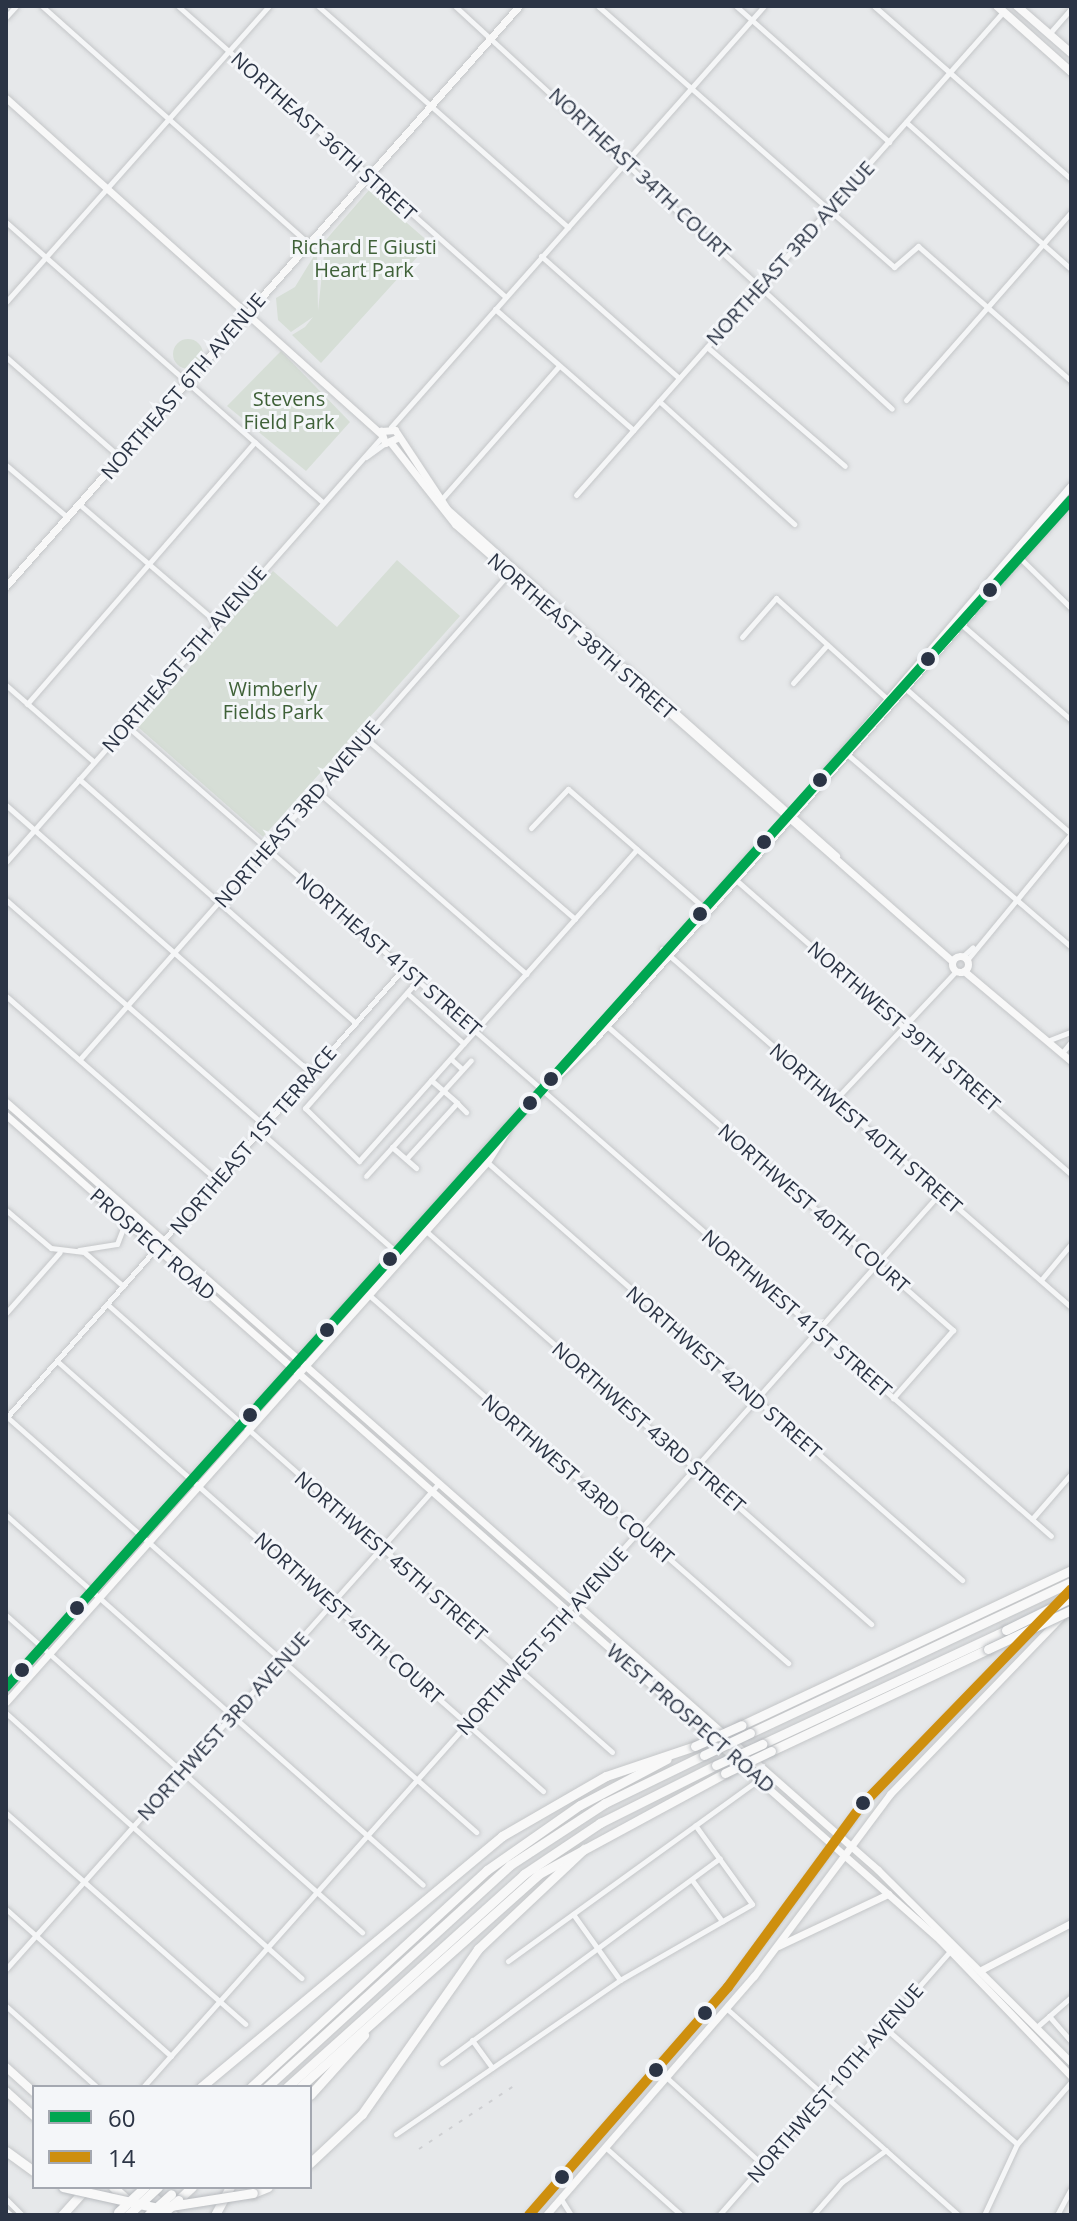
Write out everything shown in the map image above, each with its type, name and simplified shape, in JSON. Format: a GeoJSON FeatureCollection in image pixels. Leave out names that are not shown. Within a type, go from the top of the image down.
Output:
{"type":"FeatureCollection","features":[{"type":"Feature","properties":{"kind":"highway"},"geometry":{"type":"LineString","coordinates":[[253,2085],[495,1863],[580,1805],[695,1746],[1071,1570]]}},
{"type":"Feature","properties":{"kind":"highway"},"geometry":{"type":"LineString","coordinates":[[269,2085],[502,1872],[585,1814],[1071,1582]]}},
{"type":"Feature","properties":{"kind":"highway"},"geometry":{"type":"LineString","coordinates":[[289,2085],[524,1874],[620,1812],[1071,1598]]}},
{"type":"Feature","properties":{"kind":"highway"},"geometry":{"type":"LineString","coordinates":[[302,2085],[504,1901],[595,1839],[725,1773],[1071,1608]]}},
{"type":"Feature","properties":{"kind":"highway"},"geometry":{"type":"LineString","coordinates":[[203,2085],[509,1831],[606,1776],[695,1746]]}},
{"type":"Feature","properties":{"kind":"highway"},"geometry":{"type":"LineString","coordinates":[[312,2161],[362,2114],[478,1949],[595,1839]]}},
{"type":"Feature","properties":{"kind":"highway"},"geometry":{"type":"LineString","coordinates":[[312,2093],[388,2006]]}},
{"type":"Feature","properties":{"kind":"highway"},"geometry":{"type":"LineString","coordinates":[[199,2085],[213,2077]]}},
{"type":"Feature","properties":{"kind":"highway"},"geometry":{"type":"LineString","coordinates":[[6,2151],[32,2170]]}},
{"type":"Feature","properties":{"kind":"highway"},"geometry":{"type":"LineString","coordinates":[[72,2189],[158,2208],[263,2189]]}},
{"type":"Feature","properties":{"kind":"highway"},"geometry":{"type":"LineString","coordinates":[[115,2189],[146,2215],[176,2194]]}},
{"type":"Feature","properties":{"kind":"highway"},"geometry":{"type":"LineString","coordinates":[[120,2214],[142,2189]]}},
{"type":"Feature","properties":{"kind":"highway"},"geometry":{"type":"LineString","coordinates":[[146,2189],[174,2215]]}},
{"type":"Feature","properties":{"kind":"highway"},"geometry":{"type":"LineString","coordinates":[[120,2214],[155,2189]]}},
{"type":"Feature","properties":{"kind":"highway"},"geometry":{"type":"LineString","coordinates":[[215,2215],[229,2189]]}},
{"type":"Feature","properties":{"kind":"highway"},"geometry":{"type":"LineString","coordinates":[[62,2215],[78,2192]]}},
{"type":"Feature","properties":{"kind":"highway"},"geometry":{"type":"LineString","coordinates":[[161,2215],[176,2194]]}},
{"type":"Feature","properties":{"kind":"main road","name":"NORTHEAST 6TH AVENUE"},"geometry":{"type":"LineString","coordinates":[[6,586],[519,6]]}},
{"type":"Feature","properties":{"kind":"main road"},"geometry":{"type":"LineString","coordinates":[[1017,6],[1071,53]]}},
{"type":"Feature","properties":{"kind":"main road"},"geometry":{"type":"LineString","coordinates":[[1000,9],[1026,14]]}},
{"type":"Feature","properties":{"kind":"main road"},"geometry":{"type":"LineString","coordinates":[[1000,9],[1071,72]]}},
{"type":"Feature","properties":{"kind":"main road","name":"NORTHEAST 38TH STREET"},"geometry":{"type":"LineString","coordinates":[[6,98],[388,435],[438,503],[511,571],[1071,1061]]}},
{"type":"Feature","properties":{"kind":"main road"},"geometry":{"type":"LineString","coordinates":[[814,786],[885,697],[1071,485]]}},
{"type":"Feature","properties":{"kind":"main road"},"geometry":{"type":"LineString","coordinates":[[303,1362],[395,1251],[578,1052],[700,904],[847,754],[1071,500]]}},
{"type":"Feature","properties":{"kind":"main road"},"geometry":{"type":"LineString","coordinates":[[904,675],[905,688]]}},
{"type":"Feature","properties":{"kind":"main road"},"geometry":{"type":"LineString","coordinates":[[884,712],[885,697]]}},
{"type":"Feature","properties":{"kind":"main road"},"geometry":{"type":"LineString","coordinates":[[578,1052],[607,1026],[736,880],[757,848]]}},
{"type":"Feature","properties":{"kind":"main road","name":"PROSPECT ROAD"},"geometry":{"type":"LineString","coordinates":[[6,1102],[303,1362]]}},
{"type":"Feature","properties":{"kind":"main road","name":"PROSPECT ROAD"},"geometry":{"type":"LineString","coordinates":[[6,1115],[296,1369]]}},
{"type":"Feature","properties":{"kind":"main road"},"geometry":{"type":"LineString","coordinates":[[19,1127],[26,1119]]}},
{"type":"Feature","properties":{"kind":"main road"},"geometry":{"type":"LineString","coordinates":[[6,1702],[150,1540],[244,1427],[369,1295],[487,1162],[507,1130]]}},
{"type":"Feature","properties":{"kind":"main road"},"geometry":{"type":"LineString","coordinates":[[426,1217],[426,1231]]}},
{"type":"Feature","properties":{"kind":"main road","name":"WEST PROSPECT ROAD"},"geometry":{"type":"LineString","coordinates":[[303,1362],[849,1844],[983,1967],[1071,2062]]}},
{"type":"Feature","properties":{"kind":"main road","name":"WEST PROSPECT ROAD"},"geometry":{"type":"LineString","coordinates":[[296,1369],[951,1950],[1071,2079]]}},
{"type":"Feature","properties":{"kind":"main road"},"geometry":{"type":"LineString","coordinates":[[6,1687],[191,1478],[244,1427]]}},
{"type":"Feature","properties":{"kind":"main road"},"geometry":{"type":"LineString","coordinates":[[529,2215],[658,2069],[838,1835],[946,1719],[1021,1646],[1071,1589]]}},
{"type":"Feature","properties":{"kind":"main road"},"geometry":{"type":"LineString","coordinates":[[546,2215],[776,1947],[849,1844],[1007,1680],[1071,1608]]}},
{"type":"Feature","properties":{"kind":"main road"},"geometry":{"type":"LineString","coordinates":[[1007,1680],[1021,1646]]}},
{"type":"Feature","properties":{"kind":"main road"},"geometry":{"type":"LineString","coordinates":[[776,1947],[888,1894]]}},
{"type":"Feature","properties":{"kind":"main road"},"geometry":{"type":"LineString","coordinates":[[976,1975],[983,1967],[1071,1923]]}},
{"type":"Feature","properties":{"kind":"main road"},"geometry":{"type":"LineString","coordinates":[[665,2077],[666,2059]]}},
{"type":"Feature","properties":{"kind":"main road"},"geometry":{"type":"LineString","coordinates":[[6,2067],[32,2090]]}},
{"type":"Feature","properties":{"kind":"main road"},"geometry":{"type":"LineString","coordinates":[[654,2090],[658,2069]]}},
{"type":"Feature","properties":{"kind":"main road"},"geometry":{"type":"LineString","coordinates":[[6,2091],[32,2114]]}},
{"type":"Feature","properties":{"kind":"main road"},"geometry":{"type":"LineString","coordinates":[[554,2187],[561,2198]]}},
{"type":"Feature","properties":{"kind":"street"},"geometry":{"type":"LineString","coordinates":[[6,17],[16,6]]}},
{"type":"Feature","properties":{"kind":"street"},"geometry":{"type":"LineString","coordinates":[[42,6],[309,244]]}},
{"type":"Feature","properties":{"kind":"street","name":"NORTHEAST 36TH STREET"},"geometry":{"type":"LineString","coordinates":[[178,6],[506,297]]}},
{"type":"Feature","properties":{"kind":"street"},"geometry":{"type":"LineString","coordinates":[[6,302],[269,6]]}},
{"type":"Feature","properties":{"kind":"street"},"geometry":{"type":"LineString","coordinates":[[318,6],[568,227]]}},
{"type":"Feature","properties":{"kind":"street","name":"NORTHEAST 34TH COURT"},"geometry":{"type":"LineString","coordinates":[[455,6],[763,284],[892,409]]}},
{"type":"Feature","properties":{"kind":"street"},"geometry":{"type":"LineString","coordinates":[[598,6],[894,267],[918,246],[1071,381]]}},
{"type":"Feature","properties":{"kind":"street"},"geometry":{"type":"LineString","coordinates":[[736,6],[889,142]]}},
{"type":"Feature","properties":{"kind":"street","name":"NORTHEAST 5TH AVENUE"},"geometry":{"type":"LineString","coordinates":[[6,862],[323,502],[388,435],[541,256],[764,6]]}},
{"type":"Feature","properties":{"kind":"street"},"geometry":{"type":"LineString","coordinates":[[874,6],[1071,179]]}},
{"type":"Feature","properties":{"kind":"street","name":"NORTHEAST 3RD AVENUE"},"geometry":{"type":"LineString","coordinates":[[576,495],[951,72],[1000,9]]}},
{"type":"Feature","properties":{"kind":"street"},"geometry":{"type":"LineString","coordinates":[[1049,34],[1071,9]]}},
{"type":"Feature","properties":{"kind":"street"},"geometry":{"type":"LineString","coordinates":[[906,122],[1071,269]]}},
{"type":"Feature","properties":{"kind":"street"},"geometry":{"type":"LineString","coordinates":[[906,400],[1071,212]]}},
{"type":"Feature","properties":{"kind":"street"},"geometry":{"type":"LineString","coordinates":[[6,222],[323,502]]}},
{"type":"Feature","properties":{"kind":"street"},"geometry":{"type":"LineString","coordinates":[[541,256],[679,378]]}},
{"type":"Feature","properties":{"kind":"street"},"geometry":{"type":"LineString","coordinates":[[495,309],[633,430]]}},
{"type":"Feature","properties":{"kind":"street"},"geometry":{"type":"LineString","coordinates":[[707,347],[845,466]]}},
{"type":"Feature","properties":{"kind":"street"},"geometry":{"type":"LineString","coordinates":[[6,357],[120,457]]}},
{"type":"Feature","properties":{"kind":"street"},"geometry":{"type":"LineString","coordinates":[[438,503],[558,367]]}},
{"type":"Feature","properties":{"kind":"street"},"geometry":{"type":"LineString","coordinates":[[659,401],[794,524]]}},
{"type":"Feature","properties":{"kind":"street"},"geometry":{"type":"LineString","coordinates":[[27,704],[255,442]]}},
{"type":"Feature","properties":{"kind":"street"},"geometry":{"type":"LineString","coordinates":[[6,465],[67,517]]}},
{"type":"Feature","properties":{"kind":"street"},"geometry":{"type":"LineString","coordinates":[[79,504],[216,622]]}},
{"type":"Feature","properties":{"kind":"street"},"geometry":{"type":"LineString","coordinates":[[1013,551],[1026,569],[1071,608]]}},
{"type":"Feature","properties":{"kind":"street"},"geometry":{"type":"LineString","coordinates":[[1006,559],[1026,569]]}},
{"type":"Feature","properties":{"kind":"street","name":"NORTHEAST 3RD AVENUE"},"geometry":{"type":"LineString","coordinates":[[80,1059],[268,848],[315,789],[511,571]]}},
{"type":"Feature","properties":{"kind":"street"},"geometry":{"type":"LineString","coordinates":[[742,637],[776,598],[885,697]]}},
{"type":"Feature","properties":{"kind":"street"},"geometry":{"type":"LineString","coordinates":[[961,624],[1071,720]]}},
{"type":"Feature","properties":{"kind":"street"},"geometry":{"type":"LineString","coordinates":[[793,683],[827,645]]}},
{"type":"Feature","properties":{"kind":"street"},"geometry":{"type":"LineString","coordinates":[[6,685],[94,762]]}},
{"type":"Feature","properties":{"kind":"street"},"geometry":{"type":"LineString","coordinates":[[835,1100],[960,964],[1071,834],[905,688]]}},
{"type":"Feature","properties":{"kind":"street","name":"NORTHEAST 41ST STREET"},"geometry":{"type":"LineString","coordinates":[[126,725],[543,1090]]}},
{"type":"Feature","properties":{"kind":"street"},"geometry":{"type":"LineString","coordinates":[[363,736],[575,919]]}},
{"type":"Feature","properties":{"kind":"street"},"geometry":{"type":"LineString","coordinates":[[847,754],[1071,947]]}},
{"type":"Feature","properties":{"kind":"street"},"geometry":{"type":"LineString","coordinates":[[79,779],[356,1023]]}},
{"type":"Feature","properties":{"kind":"street"},"geometry":{"type":"LineString","coordinates":[[315,789],[526,974]]}},
{"type":"Feature","properties":{"kind":"street"},"geometry":{"type":"LineString","coordinates":[[531,828],[568,789],[700,904]]}},
{"type":"Feature","properties":{"kind":"street"},"geometry":{"type":"LineString","coordinates":[[6,805],[311,1073]]}},
{"type":"Feature","properties":{"kind":"street"},"geometry":{"type":"LineString","coordinates":[[418,980],[305,1111],[359,1161],[637,849]]}},
{"type":"Feature","properties":{"kind":"street","name":"NORTHWEST 39TH STREET"},"geometry":{"type":"LineString","coordinates":[[736,880],[1071,1174]]}},
{"type":"Feature","properties":{"kind":"street"},"geometry":{"type":"LineString","coordinates":[[6,900],[264,1125]]}},
{"type":"Feature","properties":{"kind":"street","name":"NORTHWEST 40TH STREET"},"geometry":{"type":"LineString","coordinates":[[662,949],[1071,1307]]}},
{"type":"Feature","properties":{"kind":"street","name":"NORTHEAST 1ST TERRACE"},"geometry":{"type":"LineString","coordinates":[[6,1417],[404,968]]}},
{"type":"Feature","properties":{"kind":"street"},"geometry":{"type":"LineString","coordinates":[[407,993],[464,1044]]}},
{"type":"Feature","properties":{"kind":"street"},"geometry":{"type":"LineString","coordinates":[[6,996],[217,1180]]}},
{"type":"Feature","properties":{"kind":"street","name":"NORTHWEST 40TH COURT"},"geometry":{"type":"LineString","coordinates":[[607,1026],[953,1330],[893,1398]]}},
{"type":"Feature","properties":{"kind":"street"},"geometry":{"type":"LineString","coordinates":[[1047,1041],[1071,1032]]}},
{"type":"Feature","properties":{"kind":"street"},"geometry":{"type":"LineString","coordinates":[[1062,1053],[1071,1042]]}},
{"type":"Feature","properties":{"kind":"street"},"geometry":{"type":"LineString","coordinates":[[451,1059],[462,1069]]}},
{"type":"Feature","properties":{"kind":"street"},"geometry":{"type":"LineString","coordinates":[[366,1176],[471,1060]]}},
{"type":"Feature","properties":{"kind":"street"},"geometry":{"type":"LineString","coordinates":[[431,1080],[466,1112]]}},
{"type":"Feature","properties":{"kind":"street","name":"NORTHWEST 41ST STREET"},"geometry":{"type":"LineString","coordinates":[[543,1090],[1051,1536]]}},
{"type":"Feature","properties":{"kind":"street"},"geometry":{"type":"LineString","coordinates":[[406,1159],[457,1103]]}},
{"type":"Feature","properties":{"kind":"street"},"geometry":{"type":"LineString","coordinates":[[259,1131],[395,1251]]}},
{"type":"Feature","properties":{"kind":"street"},"geometry":{"type":"LineString","coordinates":[[392,1147],[416,1168]]}},
{"type":"Feature","properties":{"kind":"street","name":"NORTHWEST 42ND STREET"},"geometry":{"type":"LineString","coordinates":[[487,1162],[962,1580]]}},
{"type":"Feature","properties":{"kind":"street","name":"NORTHWEST 5TH AVENUE"},"geometry":{"type":"LineString","coordinates":[[145,2085],[577,1604],[940,1193]]}},
{"type":"Feature","properties":{"kind":"street"},"geometry":{"type":"LineString","coordinates":[[6,1210],[61,1251],[117,1244],[126,1220]]}},
{"type":"Feature","properties":{"kind":"street","name":"NORTHWEST 43RD STREET"},"geometry":{"type":"LineString","coordinates":[[426,1231],[871,1624]]}},
{"type":"Feature","properties":{"kind":"street"},"geometry":{"type":"LineString","coordinates":[[1041,1280],[1071,1244]]}},
{"type":"Feature","properties":{"kind":"street"},"geometry":{"type":"LineString","coordinates":[[79,1250],[123,1286]]}},
{"type":"Feature","properties":{"kind":"street"},"geometry":{"type":"LineString","coordinates":[[6,1313],[61,1251]]}},
{"type":"Feature","properties":{"kind":"street","name":"NORTHWEST 43RD COURT"},"geometry":{"type":"LineString","coordinates":[[369,1295],[788,1663]]}},
{"type":"Feature","properties":{"kind":"street","name":"NORTHWEST 45TH STREET"},"geometry":{"type":"LineString","coordinates":[[107,1304],[612,1752]]}},
{"type":"Feature","properties":{"kind":"street","name":"NORTHWEST 45TH COURT"},"geometry":{"type":"LineString","coordinates":[[57,1361],[543,1791]]}},
{"type":"Feature","properties":{"kind":"street"},"geometry":{"type":"LineString","coordinates":[[6,1417],[150,1540],[476,1832]]}},
{"type":"Feature","properties":{"kind":"street"},"geometry":{"type":"LineString","coordinates":[[1032,1519],[1071,1474]]}},
{"type":"Feature","properties":{"kind":"street","name":"NORTHWEST 3RD AVENUE"},"geometry":{"type":"LineString","coordinates":[[6,1969],[439,1482]]}},
{"type":"Feature","properties":{"kind":"street"},"geometry":{"type":"LineString","coordinates":[[6,1515],[423,1885]]}},
{"type":"Feature","properties":{"kind":"street"},"geometry":{"type":"LineString","coordinates":[[6,1615],[362,1932]]}},
{"type":"Feature","properties":{"kind":"street"},"geometry":{"type":"LineString","coordinates":[[6,1713],[301,1978]]}},
{"type":"Feature","properties":{"kind":"street"},"geometry":{"type":"LineString","coordinates":[[508,1961],[760,1779]]}},
{"type":"Feature","properties":{"kind":"street"},"geometry":{"type":"LineString","coordinates":[[6,1813],[245,2024]]}},
{"type":"Feature","properties":{"kind":"street"},"geometry":{"type":"LineString","coordinates":[[396,2134],[620,1980],[752,1904],[695,1825]]}},
{"type":"Feature","properties":{"kind":"street"},"geometry":{"type":"LineString","coordinates":[[442,2063],[720,1858]]}},
{"type":"Feature","properties":{"kind":"street"},"geometry":{"type":"LineString","coordinates":[[692,1880],[722,1921]]}},
{"type":"Feature","properties":{"kind":"street"},"geometry":{"type":"LineString","coordinates":[[6,1909],[171,2056]]}},
{"type":"Feature","properties":{"kind":"street"},"geometry":{"type":"LineString","coordinates":[[573,1914],[620,1980]]}},
{"type":"Feature","properties":{"kind":"street","name":"NORTHWEST 10TH AVENUE"},"geometry":{"type":"LineString","coordinates":[[719,2215],[951,1950]]}},
{"type":"Feature","properties":{"kind":"street"},"geometry":{"type":"LineString","coordinates":[[1039,2025],[1071,1997]]}},
{"type":"Feature","properties":{"kind":"street"},"geometry":{"type":"LineString","coordinates":[[6,2006],[95,2085]]}},
{"type":"Feature","properties":{"kind":"street"},"geometry":{"type":"LineString","coordinates":[[726,2008],[952,2213]]}},
{"type":"Feature","properties":{"kind":"street"},"geometry":{"type":"LineString","coordinates":[[1049,2016],[1071,2041]]}},
{"type":"Feature","properties":{"kind":"street"},"geometry":{"type":"LineString","coordinates":[[884,2027],[1017,2144]]}},
{"type":"Feature","properties":{"kind":"street"},"geometry":{"type":"LineString","coordinates":[[472,2040],[492,2068]]}},
{"type":"Feature","properties":{"kind":"street"},"geometry":{"type":"LineString","coordinates":[[665,2077],[763,2165]]}},
{"type":"Feature","properties":{"kind":"street"},"geometry":{"type":"LineString","coordinates":[[984,2215],[1017,2144],[1071,2079]]}},
{"type":"Feature","properties":{"kind":"street"},"geometry":{"type":"LineString","coordinates":[[605,2147],[681,2215]]}},
{"type":"Feature","properties":{"kind":"street"},"geometry":{"type":"LineString","coordinates":[[813,2215],[842,2182],[886,2150]]}},
{"type":"Feature","properties":{"kind":"street"},"geometry":{"type":"LineString","coordinates":[[1057,2215],[1071,2189]]}},
{"type":"Feature","properties":{"kind":"street"},"geometry":{"type":"LineString","coordinates":[[561,2198],[571,2215]]}},
{"type":"Feature","properties":{"kind":"street"},"geometry":{"type":"LineString","coordinates":[[6,2199],[22,2215]]}},
{"type":"Feature","properties":{"kind":"street"},"geometry":{"type":"LineString","coordinates":[[6,2211],[11,2215]]}},
{"type":"Feature","properties":{"kind":"green space","name":"Richard E Giusti Heart Park"},"geometry":{"type":"Polygon","coordinates":[[[369,190],[430,243],[321,363],[292,335],[313,317],[291,332],[278,320],[276,298],[295,287],[317,251],[318,311],[324,255],[318,249],[369,190]]]}},
{"type":"Feature","properties":{"kind":"green space"},"geometry":{"type":"Polygon","coordinates":[[[188,339],[194,340],[202,348],[202,360],[194,368],[188,369],[182,368],[174,360],[173,354],[174,348],[182,340],[188,339]]]}},
{"type":"Feature","properties":{"kind":"green space","name":"Stevens Field Park"},"geometry":{"type":"Polygon","coordinates":[[[281,351],[350,422],[306,471],[227,406],[281,351]]]}},
{"type":"Feature","properties":{"kind":"green space","name":"Wimberly Fields Park"},"geometry":{"type":"Polygon","coordinates":[[[397,560],[460,616],[263,837],[138,727],[273,571],[337,627],[397,560]]]}},
{"type":"Feature","properties":{"kind":"railway"},"geometry":{"type":"LineString","coordinates":[[419,2149],[517,2084]]}},
{"type":"Feature","properties":{"kind":"transit line","name":"60"},"geometry":{"type":"LineString","coordinates":[[6,1687],[1071,500]]}},
{"type":"Feature","properties":{"kind":"transit line","name":"14"},"geometry":{"type":"LineString","coordinates":[[529,2215],[728,1987],[861,1806],[1071,1589]]}}]}
